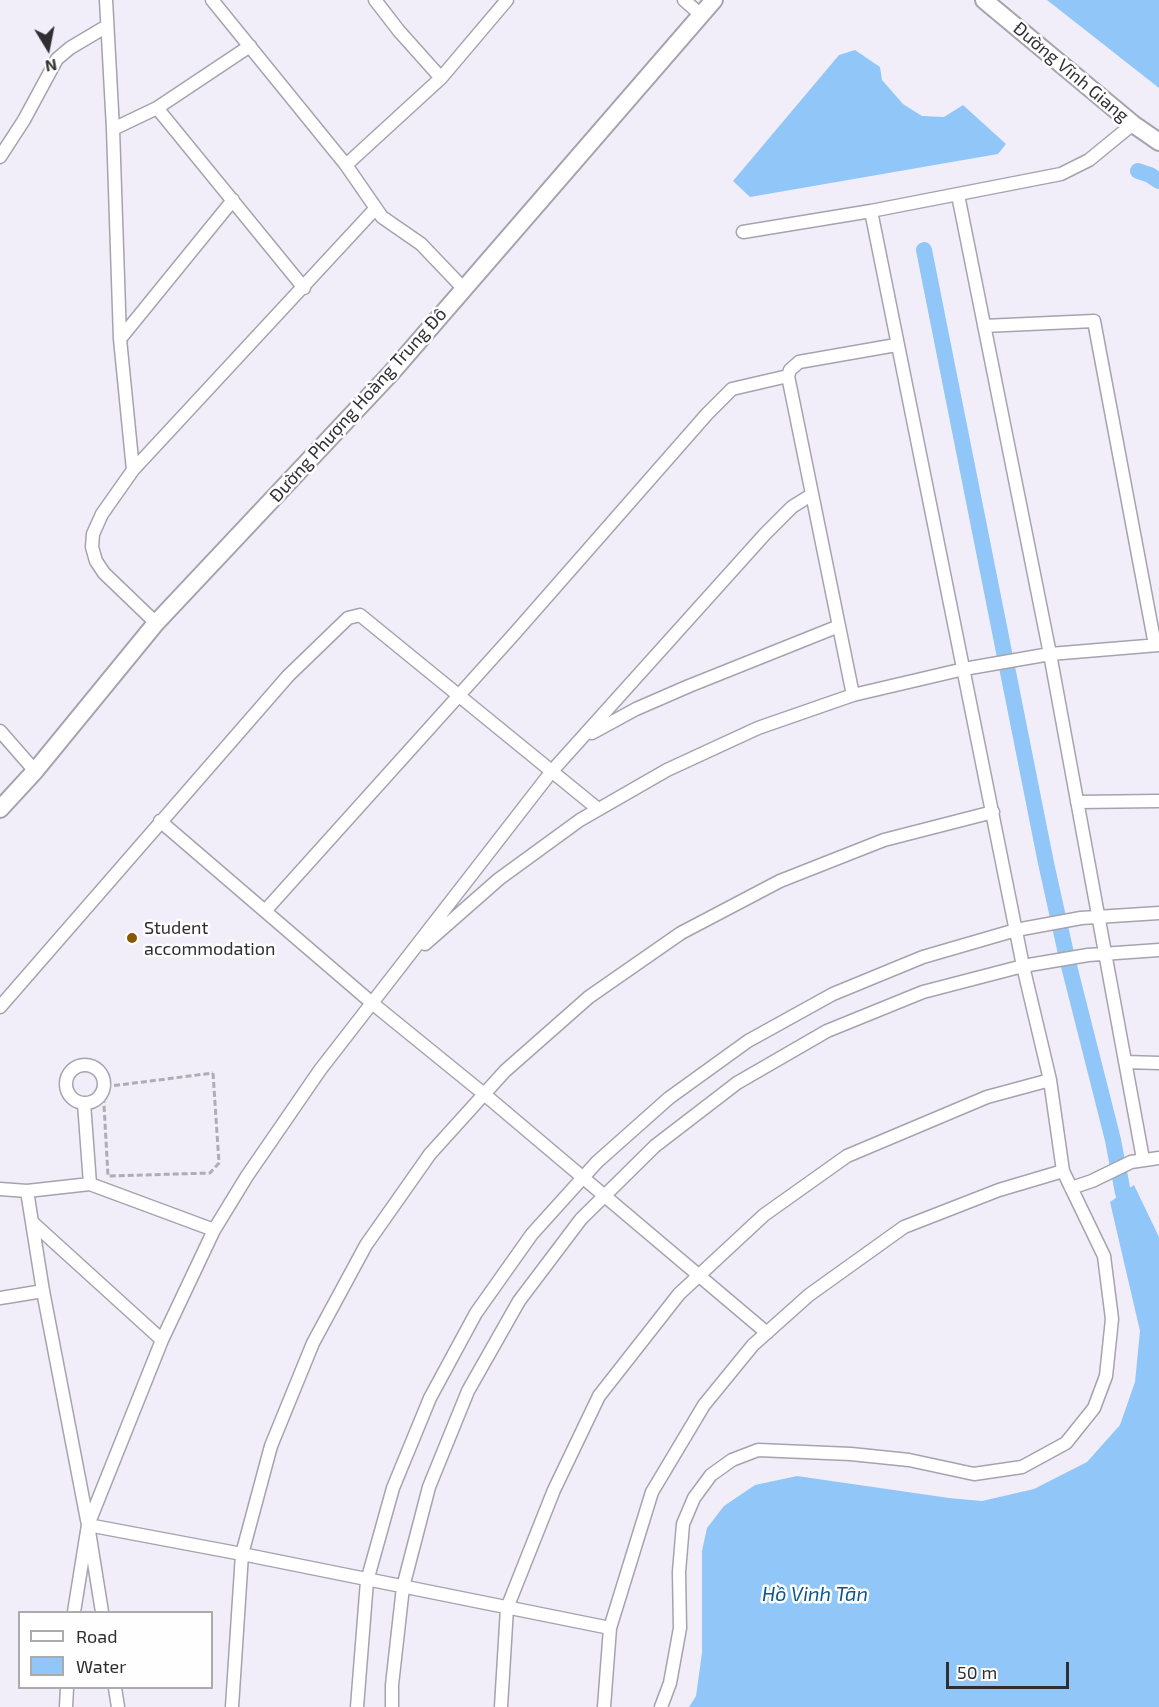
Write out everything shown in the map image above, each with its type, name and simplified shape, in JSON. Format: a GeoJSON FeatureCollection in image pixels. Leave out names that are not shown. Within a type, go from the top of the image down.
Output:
{"type":"FeatureCollection","features":[{"type":"Feature","properties":{"kind":"street"},"geometry":{"type":"LineString","coordinates":[[106,0],[120,339],[133,470]]}},
{"type":"Feature","properties":{"kind":"street"},"geometry":{"type":"LineString","coordinates":[[212,0],[346,165],[375,209],[388,223],[422,244],[463,288]]}},
{"type":"Feature","properties":{"kind":"street"},"geometry":{"type":"LineString","coordinates":[[375,0],[441,78]]}},
{"type":"Feature","properties":{"kind":"street"},"geometry":{"type":"LineString","coordinates":[[346,165],[441,78],[507,0]]}},
{"type":"Feature","properties":{"kind":"street"},"geometry":{"type":"LineString","coordinates":[[684,0],[701,15]]}},
{"type":"Feature","properties":{"kind":"street","name":"Đường Phượng Hoàng Trung Đô"},"geometry":{"type":"LineString","coordinates":[[0,809],[35,771],[156,623],[392,372],[714,0]]}},
{"type":"Feature","properties":{"kind":"street","name":"Đường Vĩnh Giang"},"geometry":{"type":"LineString","coordinates":[[984,0],[1133,124],[1159,142]]}},
{"type":"Feature","properties":{"kind":"street"},"geometry":{"type":"LineString","coordinates":[[0,157],[24,120],[57,59],[69,48],[107,26]]}},
{"type":"Feature","properties":{"kind":"street"},"geometry":{"type":"LineString","coordinates":[[113,129],[158,108],[250,46]]}},
{"type":"Feature","properties":{"kind":"street"},"geometry":{"type":"LineString","coordinates":[[158,108],[304,288]]}},
{"type":"Feature","properties":{"kind":"street"},"geometry":{"type":"LineString","coordinates":[[743,232],[1044,179],[1075,169],[1133,124]]}},
{"type":"Feature","properties":{"kind":"street"},"geometry":{"type":"LineString","coordinates":[[958,195],[1050,654],[1125,1062],[1137,1160]]}},
{"type":"Feature","properties":{"kind":"street"},"geometry":{"type":"LineString","coordinates":[[120,339],[233,200]]}},
{"type":"Feature","properties":{"kind":"street"},"geometry":{"type":"LineString","coordinates":[[156,623],[104,573],[96,561],[92,547],[93,534],[102,514],[133,470],[375,209]]}},
{"type":"Feature","properties":{"kind":"street"},"geometry":{"type":"LineString","coordinates":[[661,1707],[670,1683],[680,1628],[679,1572],[683,1524],[694,1498],[711,1475],[732,1460],[758,1450],[851,1454],[909,1460],[974,1473],[1022,1467],[1066,1443],[1094,1408],[1106,1376],[1112,1318],[1104,1256],[1062,1171],[1050,1080],[1023,966],[896,345],[871,211]]}},
{"type":"Feature","properties":{"kind":"street"},"geometry":{"type":"LineString","coordinates":[[389,982],[431,939],[499,879],[539,849],[598,809],[667,770],[712,748],[796,714],[853,695],[964,669],[1050,654],[1157,645],[1094,321],[984,326]]}},
{"type":"Feature","properties":{"kind":"street"},"geometry":{"type":"LineString","coordinates":[[853,695],[788,376],[790,370],[799,362],[896,345]]}},
{"type":"Feature","properties":{"kind":"street"},"geometry":{"type":"LineString","coordinates":[[265,911],[515,633],[707,414],[732,389],[788,376]]}},
{"type":"Feature","properties":{"kind":"street"},"geometry":{"type":"LineString","coordinates":[[74,1611],[88,1525],[162,1340],[214,1230],[247,1176],[321,1070],[552,771],[765,534],[792,507],[811,495]]}},
{"type":"Feature","properties":{"kind":"street"},"geometry":{"type":"LineString","coordinates":[[0,1007],[288,675],[348,618],[360,615],[598,809]]}},
{"type":"Feature","properties":{"kind":"street"},"geometry":{"type":"LineString","coordinates":[[582,738],[678,690],[838,626]]}},
{"type":"Feature","properties":{"kind":"street"},"geometry":{"type":"LineString","coordinates":[[0,730],[35,771]]}},
{"type":"Feature","properties":{"kind":"street"},"geometry":{"type":"LineString","coordinates":[[1077,802],[1159,801]]}},
{"type":"Feature","properties":{"kind":"street"},"geometry":{"type":"LineString","coordinates":[[232,1707],[242,1554],[271,1446],[313,1343],[366,1245],[430,1154],[505,1071],[589,997],[681,933],[780,881],[884,840],[993,812]]}},
{"type":"Feature","properties":{"kind":"street"},"geometry":{"type":"LineString","coordinates":[[160,821],[372,1003],[484,1094],[767,1333]]}},
{"type":"Feature","properties":{"kind":"street"},"geometry":{"type":"LineString","coordinates":[[357,1707],[367,1581],[393,1488],[430,1398],[476,1313],[532,1234],[597,1162],[669,1098],[748,1041],[843,990],[923,957],[1016,930],[1081,918],[1159,913]]}},
{"type":"Feature","properties":{"kind":"street"},"geometry":{"type":"LineString","coordinates":[[392,1707],[392,1685],[403,1587],[429,1487],[468,1391],[519,1301],[581,1219],[655,1146],[737,1083],[827,1031],[923,992],[1023,966],[1088,955],[1159,950]]}},
{"type":"Feature","properties":{"kind":"street"},"geometry":{"type":"LineString","coordinates":[[1125,1062],[1159,1063]]}},
{"type":"Feature","properties":{"kind":"street"},"geometry":{"type":"LineString","coordinates":[[85,1065],[96,1069],[100,1074],[103,1087],[100,1096],[84,1103],[72,1098],[66,1087],[66,1080],[73,1070],[85,1065]]}},
{"type":"Feature","properties":{"kind":"street"},"geometry":{"type":"LineString","coordinates":[[501,1707],[507,1608],[554,1490],[599,1396],[679,1294],[764,1215],[847,1156],[987,1097],[1050,1080]]}},
{"type":"Feature","properties":{"kind":"street"},"geometry":{"type":"LineString","coordinates":[[84,1103],[90,1184]]}},
{"type":"Feature","properties":{"kind":"street"},"geometry":{"type":"LineString","coordinates":[[1071,1188],[1137,1160],[1159,1158]]}},
{"type":"Feature","properties":{"kind":"street"},"geometry":{"type":"LineString","coordinates":[[604,1707],[610,1628],[652,1492],[704,1405],[753,1345],[809,1294],[904,1227],[999,1190],[1062,1171]]}},
{"type":"Feature","properties":{"kind":"street"},"geometry":{"type":"LineString","coordinates":[[0,1189],[27,1191],[90,1184],[214,1230]]}},
{"type":"Feature","properties":{"kind":"street"},"geometry":{"type":"LineString","coordinates":[[27,1191],[102,1611]]}},
{"type":"Feature","properties":{"kind":"street"},"geometry":{"type":"LineString","coordinates":[[32,1222],[162,1340]]}},
{"type":"Feature","properties":{"kind":"street"},"geometry":{"type":"LineString","coordinates":[[0,1298],[43,1291]]}},
{"type":"Feature","properties":{"kind":"street"},"geometry":{"type":"LineString","coordinates":[[88,1525],[610,1628]]}},
{"type":"Feature","properties":{"kind":"street"},"geometry":{"type":"LineString","coordinates":[[66,1707],[67,1689]]}},
{"type":"Feature","properties":{"kind":"street"},"geometry":{"type":"LineString","coordinates":[[115,1689],[118,1707]]}},
{"type":"Feature","properties":{"kind":"path"},"geometry":{"type":"LineString","coordinates":[[213,1073],[219,1163],[210,1173],[108,1176],[103,1087],[213,1073]]}},
{"type":"Feature","properties":{"kind":"water"},"geometry":{"type":"Polygon","coordinates":[[[1047,0],[1159,0],[1159,88],[1047,0]]]}},
{"type":"Feature","properties":{"kind":"water"},"geometry":{"type":"Polygon","coordinates":[[[855,50],[880,67],[882,80],[903,104],[922,116],[944,117],[963,105],[1006,144],[998,154],[750,197],[733,181],[839,55],[855,50]]]}},
{"type":"Feature","properties":{"kind":"water","name":"Hồ Vinh Tân"},"geometry":{"type":"Polygon","coordinates":[[[1134,1185],[1159,1237],[1159,1707],[689,1707],[696,1696],[702,1653],[702,1551],[707,1528],[724,1506],[755,1485],[797,1476],[982,1501],[1034,1489],[1087,1462],[1120,1425],[1135,1382],[1140,1331],[1110,1202],[1134,1185]]]}},
{"type":"Feature","properties":{"kind":"waterway"},"geometry":{"type":"LineString","coordinates":[[1138,171],[1159,181]]}},
{"type":"Feature","properties":{"kind":"waterway"},"geometry":{"type":"LineString","coordinates":[[924,250],[1046,863],[1067,958],[1113,1140],[1123,1193]]}},
{"type":"Feature","properties":{"kind":"place","name":"Student accommodation"},"geometry":{"type":"Point","coordinates":[132,938]}}]}
